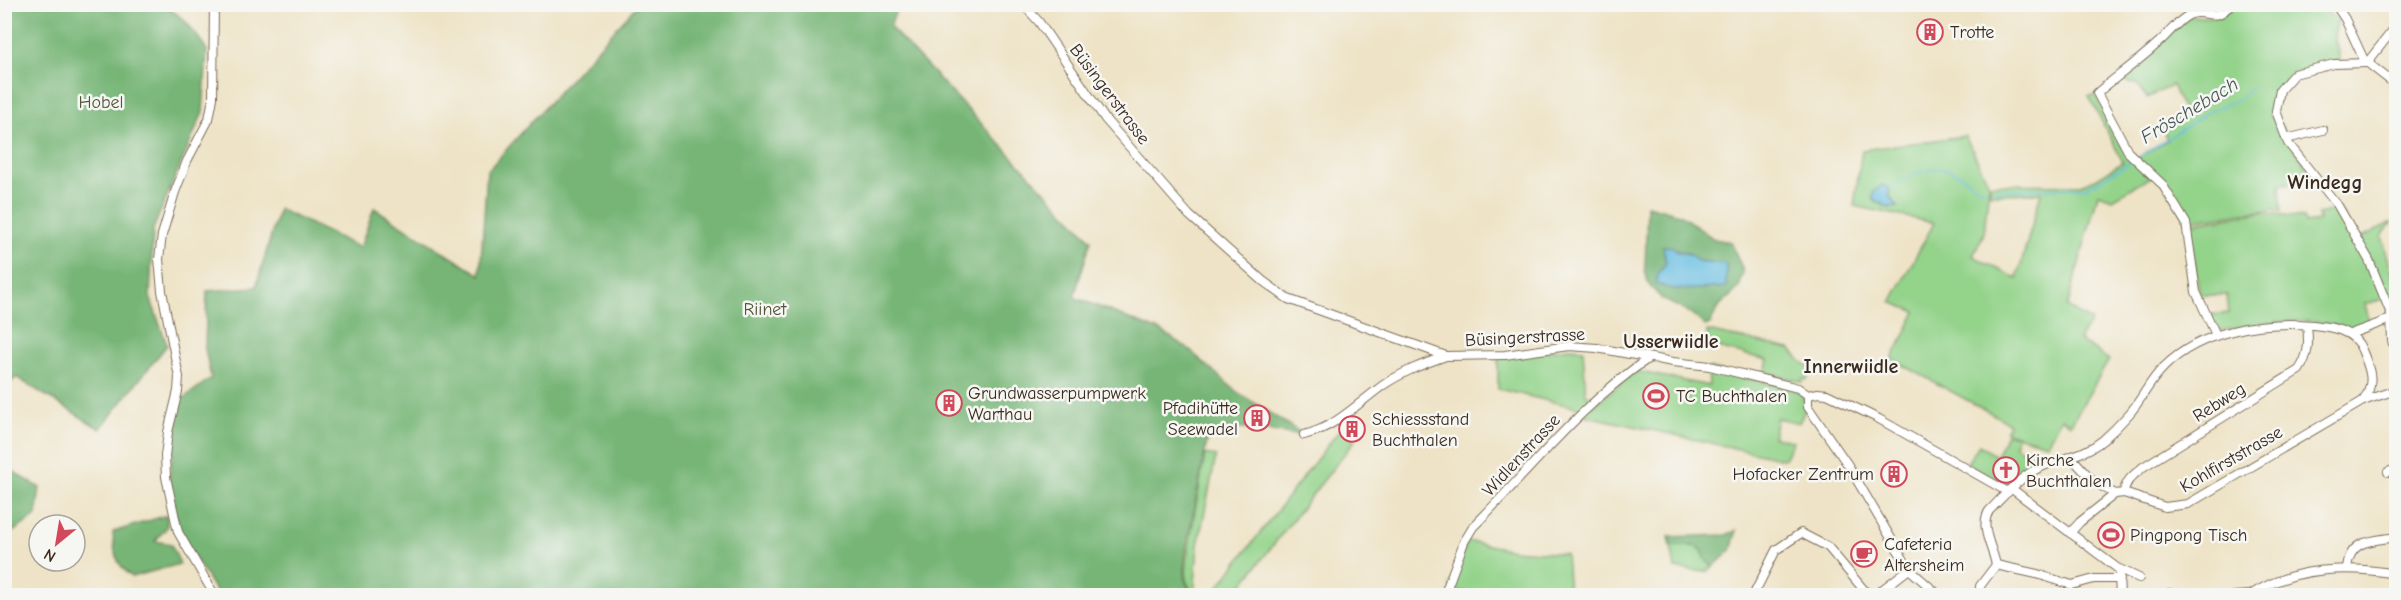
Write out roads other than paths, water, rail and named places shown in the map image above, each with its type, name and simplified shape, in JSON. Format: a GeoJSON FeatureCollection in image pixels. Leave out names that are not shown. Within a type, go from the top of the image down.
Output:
{"type":"FeatureCollection","features":[{"type":"Feature","properties":{"kind":"street"},"geometry":{"type":"LineString","coordinates":[[214,4],[213,98],[209,119],[187,160],[175,192],[166,218],[159,259],[166,316],[179,377],[168,432],[165,456],[166,477],[178,532],[215,596]]}},
{"type":"Feature","properties":{"kind":"street","name":"Büsingerstrasse"},"geometry":{"type":"LineString","coordinates":[[1023,4],[1039,22],[1105,119],[1189,215],[1263,281],[1288,299],[1446,356],[1505,355],[1569,346],[1597,348],[1721,368],[1798,388],[1808,395],[1827,394],[1880,419],[2010,491],[2117,568],[2139,578]]}},
{"type":"Feature","properties":{"kind":"street"},"geometry":{"type":"LineString","coordinates":[[2216,335],[2196,291],[2186,223],[2162,184],[2129,153],[2097,93],[2159,43],[2185,17],[2195,13],[2220,14],[2225,12],[2230,4]]}},
{"type":"Feature","properties":{"kind":"street"},"geometry":{"type":"LineString","coordinates":[[2335,4],[2367,63],[2397,84]]}},
{"type":"Feature","properties":{"kind":"street"},"geometry":{"type":"LineString","coordinates":[[2397,26],[2367,63],[2334,64],[2294,74],[2280,90],[2276,111],[2286,139],[2333,199],[2350,225],[2379,281],[2391,319],[2392,341],[2397,351]]}},
{"type":"Feature","properties":{"kind":"street"},"geometry":{"type":"LineString","coordinates":[[2286,139],[2323,130]]}},
{"type":"Feature","properties":{"kind":"street"},"geometry":{"type":"LineString","coordinates":[[1980,596],[1980,586],[1995,565],[1985,519],[1989,511],[2036,470],[2072,458],[2102,441],[2129,414],[2164,366],[2186,350],[2216,335],[2278,325],[2326,326],[2350,334],[2391,319]]}},
{"type":"Feature","properties":{"kind":"street","name":"Rebweg"},"geometry":{"type":"LineString","coordinates":[[2070,533],[2080,522],[2120,493],[2129,478],[2143,467],[2299,370],[2306,360],[2309,347],[2307,325]]}},
{"type":"Feature","properties":{"kind":"street","name":"Kohlfirststrasse"},"geometry":{"type":"LineString","coordinates":[[2072,458],[2094,482],[2120,493],[2165,507],[2188,504],[2363,401],[2370,391],[2372,379],[2361,347],[2350,334]]}},
{"type":"Feature","properties":{"kind":"street"},"geometry":{"type":"LineString","coordinates":[[1304,435],[1332,425],[1382,386],[1406,371],[1446,356]]}},
{"type":"Feature","properties":{"kind":"street","name":"Widlenstrasse"},"geometry":{"type":"LineString","coordinates":[[1444,596],[1464,542],[1473,527],[1587,407],[1622,377],[1649,358]]}},
{"type":"Feature","properties":{"kind":"street"},"geometry":{"type":"LineString","coordinates":[[2363,401],[2397,390]]}},
{"type":"Feature","properties":{"kind":"street"},"geometry":{"type":"LineString","coordinates":[[1808,395],[1808,407],[1848,465],[1909,569],[1940,596]]}},
{"type":"Feature","properties":{"kind":"street"},"geometry":{"type":"LineString","coordinates":[[2388,472],[2397,469]]}},
{"type":"Feature","properties":{"kind":"street"},"geometry":{"type":"LineString","coordinates":[[1753,596],[1776,550],[1801,533],[1828,547],[1869,596]]}},
{"type":"Feature","properties":{"kind":"street"},"geometry":{"type":"LineString","coordinates":[[2347,569],[2352,551],[2358,545],[2397,537]]}},
{"type":"Feature","properties":{"kind":"street"},"geometry":{"type":"LineString","coordinates":[[1995,565],[2037,574],[2072,585],[2094,579],[2120,579]]}},
{"type":"Feature","properties":{"kind":"street"},"geometry":{"type":"LineString","coordinates":[[2117,568],[2121,596]]}},
{"type":"Feature","properties":{"kind":"street"},"geometry":{"type":"LineString","coordinates":[[1874,596],[1909,569]]}},
{"type":"Feature","properties":{"kind":"street"},"geometry":{"type":"LineString","coordinates":[[2234,596],[2249,595],[2267,584],[2290,576],[2324,570],[2347,569],[2397,574]]}},
{"type":"Feature","properties":{"kind":"street"},"geometry":{"type":"LineString","coordinates":[[2394,596],[2397,590]]}},
{"type":"Feature","properties":{"kind":"water"},"geometry":{"type":"Polygon","coordinates":[[[1882,185],[1889,189],[1889,195],[1898,207],[1886,207],[1873,198],[1874,192],[1882,185]]]}},
{"type":"Feature","properties":{"kind":"water"},"geometry":{"type":"Polygon","coordinates":[[[1663,246],[1674,247],[1677,252],[1691,254],[1697,261],[1726,264],[1726,287],[1681,289],[1656,283],[1659,272],[1666,263],[1663,246]]]}},
{"type":"Feature","properties":{"kind":"waterway","name":"Fröschebach"},"geometry":{"type":"LineString","coordinates":[[2139,157],[2208,112],[2239,99],[2253,87]]}},
{"type":"Feature","properties":{"kind":"waterway","name":"Fröschebach"},"geometry":{"type":"LineString","coordinates":[[1994,190],[2084,188],[2130,162]]}},
{"type":"Feature","properties":{"kind":"waterway","name":"Fröschebach"},"geometry":{"type":"LineString","coordinates":[[1889,189],[1913,175],[1930,169],[1939,169],[1957,173],[1985,190]]}},
{"type":"Feature","properties":{"kind":"place","name":"Trotte"},"geometry":{"type":"Point","coordinates":[1930,32]}},
{"type":"Feature","properties":{"kind":"place","name":"TC Buchthalen"},"geometry":{"type":"Point","coordinates":[1656,396]}},
{"type":"Feature","properties":{"kind":"place","name":"Grundwasserpumpwerk Warthau"},"geometry":{"type":"Point","coordinates":[949,403]}},
{"type":"Feature","properties":{"kind":"place","name":"Pfadihütte Seewadel"},"geometry":{"type":"Point","coordinates":[1257,418]}},
{"type":"Feature","properties":{"kind":"place","name":"Schiessstand Buchthalen"},"geometry":{"type":"Point","coordinates":[1352,429]}},
{"type":"Feature","properties":{"kind":"place","name":"Kirche Buchthalen"},"geometry":{"type":"Point","coordinates":[2006,470]}},
{"type":"Feature","properties":{"kind":"place","name":"Hofacker Zentrum"},"geometry":{"type":"Point","coordinates":[1894,474]}},
{"type":"Feature","properties":{"kind":"place","name":"Pingpong Tisch"},"geometry":{"type":"Point","coordinates":[2111,535]}},
{"type":"Feature","properties":{"kind":"place","name":"Cafeteria Altersheim"},"geometry":{"type":"Point","coordinates":[1864,554]}},
{"type":"Feature","properties":{"kind":"district","name":"Windegg"},"geometry":{"type":"Point","coordinates":[2325,182]}},
{"type":"Feature","properties":{"kind":"district","name":"Usserwiidle"},"geometry":{"type":"Point","coordinates":[1671,341]}},
{"type":"Feature","properties":{"kind":"district","name":"Innerwiidle"},"geometry":{"type":"Point","coordinates":[1851,366]}},
{"type":"Feature","properties":{"kind":"park label","name":"Hobel"},"geometry":{"type":"Point","coordinates":[101,102]}},
{"type":"Feature","properties":{"kind":"park label","name":"Riinet"},"geometry":{"type":"Point","coordinates":[765,309]}}]}
